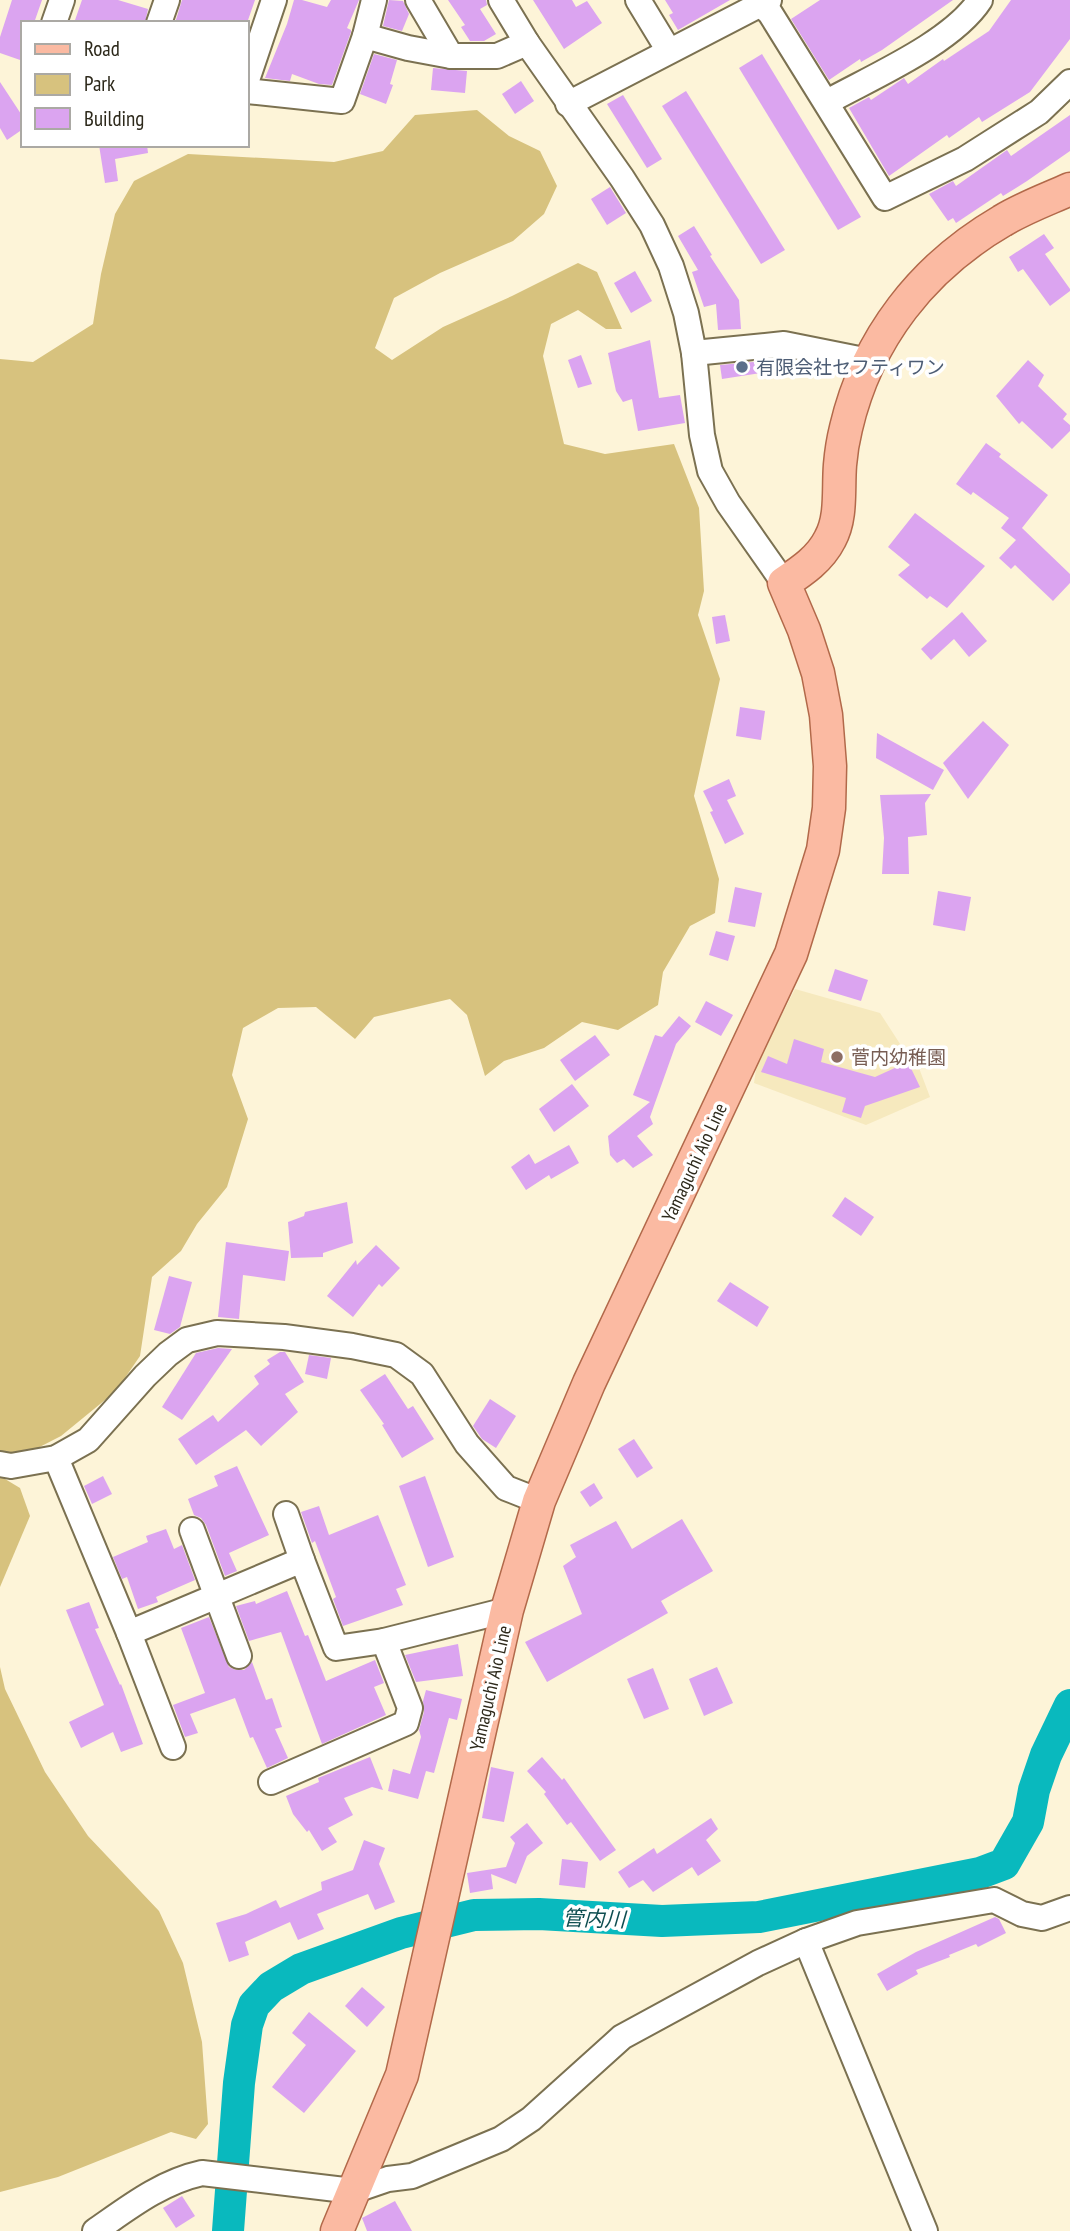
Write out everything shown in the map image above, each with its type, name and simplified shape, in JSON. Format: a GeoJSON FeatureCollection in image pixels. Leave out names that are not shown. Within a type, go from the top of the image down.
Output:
{"type":"FeatureCollection","features":[{"type":"Feature","properties":{"kind":"main road"},"geometry":{"type":"LineString","coordinates":[[784,583],[811,563],[831,538],[838,512],[840,464],[846,429],[869,361],[901,309],[949,257],[1004,219],[1070,189]]}},
{"type":"Feature","properties":{"kind":"main road","name":"Yamaguchi Aio Line"},"geometry":{"type":"LineString","coordinates":[[337,2231],[401,2075],[507,1610],[539,1501],[589,1383],[791,954],[823,850],[830,808],[826,715],[818,673],[784,583]]}},
{"type":"Feature","properties":{"kind":"street"},"geometry":{"type":"LineString","coordinates":[[55,21],[62,0]]}},
{"type":"Feature","properties":{"kind":"street"},"geometry":{"type":"LineString","coordinates":[[160,21],[167,0]]}},
{"type":"Feature","properties":{"kind":"street"},"geometry":{"type":"LineString","coordinates":[[248,77],[274,0]]}},
{"type":"Feature","properties":{"kind":"street"},"geometry":{"type":"LineString","coordinates":[[248,91],[342,101],[365,36],[374,0]]}},
{"type":"Feature","properties":{"kind":"street"},"geometry":{"type":"LineString","coordinates":[[418,0],[451,56]]}},
{"type":"Feature","properties":{"kind":"street"},"geometry":{"type":"LineString","coordinates":[[501,0],[527,43],[652,225],[671,266],[686,313],[694,353],[702,435],[710,471],[728,503],[784,583]]}},
{"type":"Feature","properties":{"kind":"street"},"geometry":{"type":"LineString","coordinates":[[638,0],[669,51]]}},
{"type":"Feature","properties":{"kind":"street"},"geometry":{"type":"LineString","coordinates":[[827,102],[942,38],[974,9],[980,0]]}},
{"type":"Feature","properties":{"kind":"street"},"geometry":{"type":"LineString","coordinates":[[568,104],[762,2],[885,198],[965,159],[1039,112],[1070,82]]}},
{"type":"Feature","properties":{"kind":"street"},"geometry":{"type":"LineString","coordinates":[[365,36],[451,56],[497,56],[527,43]]}},
{"type":"Feature","properties":{"kind":"street"},"geometry":{"type":"LineString","coordinates":[[694,353],[784,344],[869,361]]}},
{"type":"Feature","properties":{"kind":"street"},"geometry":{"type":"LineString","coordinates":[[0,1464],[10,1466],[55,1458],[88,1440],[145,1376],[187,1340],[216,1333],[284,1337],[352,1346],[396,1356],[422,1374],[467,1444],[506,1488],[539,1501]]}},
{"type":"Feature","properties":{"kind":"street"},"geometry":{"type":"LineString","coordinates":[[55,1458],[129,1633],[173,1747]]}},
{"type":"Feature","properties":{"kind":"street"},"geometry":{"type":"LineString","coordinates":[[286,1514],[336,1648],[383,1641],[507,1610]]}},
{"type":"Feature","properties":{"kind":"street"},"geometry":{"type":"LineString","coordinates":[[192,1530],[239,1656]]}},
{"type":"Feature","properties":{"kind":"street"},"geometry":{"type":"LineString","coordinates":[[129,1633],[302,1560]]}},
{"type":"Feature","properties":{"kind":"street"},"geometry":{"type":"LineString","coordinates":[[271,1782],[406,1723],[410,1708],[383,1641]]}},
{"type":"Feature","properties":{"kind":"street"},"geometry":{"type":"LineString","coordinates":[[95,2231],[162,2187],[187,2176],[202,2173],[353,2191],[388,2179],[412,2176],[501,2140],[531,2119],[622,2037],[758,1963],[806,1941],[857,1923],[994,1900],[1022,1914],[1042,1918],[1070,1908]]}},
{"type":"Feature","properties":{"kind":"street"},"geometry":{"type":"LineString","coordinates":[[806,1941],[925,2231]]}},
{"type":"Feature","properties":{"kind":"shaded area","name":"菅内幼稚園"},"geometry":{"type":"Polygon","coordinates":[[[795,989],[880,1013],[904,1050],[911,1047],[930,1097],[866,1125],[754,1083],[757,1063],[795,989]]]}},
{"type":"Feature","properties":{"kind":"green space"},"geometry":{"type":"Polygon","coordinates":[[[477,110],[509,136],[540,151],[557,186],[544,214],[513,241],[440,273],[394,298],[375,348],[392,360],[443,327],[578,263],[597,272],[622,329],[606,329],[578,310],[551,324],[543,356],[564,444],[605,454],[674,444],[699,508],[704,591],[698,615],[720,679],[694,796],[719,879],[715,913],[690,926],[663,972],[658,1005],[618,1030],[582,1022],[544,1048],[504,1061],[485,1076],[467,1015],[450,999],[374,1017],[355,1039],[316,1007],[278,1008],[243,1028],[232,1075],[248,1119],[227,1187],[197,1224],[181,1251],[152,1277],[140,1356],[116,1391],[61,1436],[24,1455],[0,1459],[0,359],[33,362],[93,324],[115,214],[134,181],[188,154],[334,162],[383,151],[415,115],[477,110]]]}},
{"type":"Feature","properties":{"kind":"green space"},"geometry":{"type":"Polygon","coordinates":[[[0,1476],[20,1488],[30,1516],[0,1587],[0,1476]]]}},
{"type":"Feature","properties":{"kind":"green space"},"geometry":{"type":"Polygon","coordinates":[[[0,1667],[5,1689],[45,1772],[88,1836],[159,1911],[183,1963],[202,2042],[208,2124],[196,2139],[171,2132],[58,2177],[0,2192],[0,1667]]]}},
{"type":"Feature","properties":{"kind":"building"},"geometry":{"type":"Polygon","coordinates":[[[12,0],[42,0],[35,21],[21,21],[21,60],[0,53],[0,37],[12,0]]]}},
{"type":"Feature","properties":{"kind":"building"},"geometry":{"type":"Polygon","coordinates":[[[82,0],[118,0],[148,9],[145,21],[75,21],[82,0]]]}},
{"type":"Feature","properties":{"kind":"building"},"geometry":{"type":"Polygon","coordinates":[[[182,0],[255,0],[248,21],[176,21],[182,0]]]}},
{"type":"Feature","properties":{"kind":"building"},"geometry":{"type":"Polygon","coordinates":[[[294,0],[327,7],[331,0],[359,0],[347,28],[351,32],[332,85],[319,84],[292,74],[290,81],[265,78],[294,0]]]}},
{"type":"Feature","properties":{"kind":"building"},"geometry":{"type":"Polygon","coordinates":[[[389,0],[403,1],[409,14],[402,31],[383,26],[389,0]]]}},
{"type":"Feature","properties":{"kind":"building"},"geometry":{"type":"Polygon","coordinates":[[[448,0],[486,0],[487,5],[480,9],[496,34],[484,41],[470,41],[461,27],[465,25],[448,0]]]}},
{"type":"Feature","properties":{"kind":"building"},"geometry":{"type":"Polygon","coordinates":[[[533,0],[572,0],[576,7],[587,1],[602,23],[564,49],[533,0]]]}},
{"type":"Feature","properties":{"kind":"building"},"geometry":{"type":"Polygon","coordinates":[[[665,0],[730,0],[678,30],[669,15],[673,13],[665,0]]]}},
{"type":"Feature","properties":{"kind":"building"},"geometry":{"type":"Polygon","coordinates":[[[820,0],[953,0],[882,50],[861,62],[860,59],[829,80],[791,19],[820,0]]]}},
{"type":"Feature","properties":{"kind":"building"},"geometry":{"type":"Polygon","coordinates":[[[1011,0],[1070,0],[1070,39],[1030,92],[982,122],[979,117],[949,138],[947,135],[889,176],[849,108],[869,97],[871,100],[904,78],[908,84],[989,31],[1011,0]]]}},
{"type":"Feature","properties":{"kind":"building"},"geometry":{"type":"Polygon","coordinates":[[[374,54],[397,60],[390,84],[393,85],[386,104],[360,94],[374,54]]]}},
{"type":"Feature","properties":{"kind":"building"},"geometry":{"type":"Polygon","coordinates":[[[762,54],[861,217],[838,230],[739,68],[762,54]]]}},
{"type":"Feature","properties":{"kind":"building"},"geometry":{"type":"Polygon","coordinates":[[[433,68],[467,71],[465,93],[431,90],[433,68]]]}},
{"type":"Feature","properties":{"kind":"building"},"geometry":{"type":"Polygon","coordinates":[[[521,81],[534,101],[515,114],[502,94],[521,81]]]}},
{"type":"Feature","properties":{"kind":"building"},"geometry":{"type":"Polygon","coordinates":[[[0,82],[21,114],[21,130],[7,140],[0,128],[0,82]]]}},
{"type":"Feature","properties":{"kind":"building"},"geometry":{"type":"Polygon","coordinates":[[[686,91],[785,250],[761,264],[662,106],[686,91]]]}},
{"type":"Feature","properties":{"kind":"building"},"geometry":{"type":"Polygon","coordinates":[[[623,95],[662,159],[647,168],[607,104],[623,95]]]}},
{"type":"Feature","properties":{"kind":"building"},"geometry":{"type":"Polygon","coordinates":[[[1070,115],[1070,151],[1027,181],[1003,196],[1001,193],[956,223],[953,218],[948,221],[929,194],[953,181],[956,186],[1007,150],[1011,156],[1070,115]]]}},
{"type":"Feature","properties":{"kind":"building"},"geometry":{"type":"Polygon","coordinates":[[[99,147],[147,147],[148,153],[115,159],[118,181],[105,183],[99,147]]]}},
{"type":"Feature","properties":{"kind":"building"},"geometry":{"type":"Polygon","coordinates":[[[610,187],[626,213],[607,225],[591,199],[610,187]]]}},
{"type":"Feature","properties":{"kind":"building"},"geometry":{"type":"Polygon","coordinates":[[[694,226],[739,300],[741,329],[718,330],[716,304],[704,307],[692,272],[698,270],[678,236],[694,226]]]}},
{"type":"Feature","properties":{"kind":"building"},"geometry":{"type":"Polygon","coordinates":[[[1044,234],[1054,248],[1045,254],[1070,289],[1050,306],[1023,269],[1018,272],[1009,257],[1044,234]]]}},
{"type":"Feature","properties":{"kind":"building"},"geometry":{"type":"Polygon","coordinates":[[[635,271],[652,301],[631,313],[614,283],[635,271]]]}},
{"type":"Feature","properties":{"kind":"building"},"geometry":{"type":"Polygon","coordinates":[[[650,340],[659,398],[680,395],[685,423],[638,431],[632,399],[623,402],[616,391],[608,353],[650,340]]]}},
{"type":"Feature","properties":{"kind":"building"},"geometry":{"type":"Polygon","coordinates":[[[581,355],[592,384],[578,388],[568,360],[581,355]]]}},
{"type":"Feature","properties":{"kind":"building"},"geometry":{"type":"Polygon","coordinates":[[[1028,360],[1044,375],[1038,386],[1067,414],[1063,419],[1070,425],[1070,431],[1052,449],[1022,421],[1019,424],[996,396],[1028,360]]]}},
{"type":"Feature","properties":{"kind":"building"},"geometry":{"type":"Polygon","coordinates":[[[765,361],[767,372],[722,379],[720,365],[765,361]]]}},
{"type":"Feature","properties":{"kind":"building"},"geometry":{"type":"Polygon","coordinates":[[[986,443],[1001,454],[999,457],[1048,495],[1022,528],[1070,574],[1070,583],[1053,601],[1015,565],[1011,569],[999,558],[1016,540],[1001,528],[1009,518],[973,492],[971,495],[956,484],[986,443]]]}},
{"type":"Feature","properties":{"kind":"building"},"geometry":{"type":"Polygon","coordinates":[[[915,513],[985,566],[947,608],[930,596],[927,599],[898,575],[910,565],[888,547],[915,513]]]}},
{"type":"Feature","properties":{"kind":"building"},"geometry":{"type":"Polygon","coordinates":[[[962,612],[987,641],[969,657],[954,639],[931,660],[921,649],[962,612]]]}},
{"type":"Feature","properties":{"kind":"building"},"geometry":{"type":"Polygon","coordinates":[[[725,615],[730,641],[716,644],[712,617],[725,615]]]}},
{"type":"Feature","properties":{"kind":"building"},"geometry":{"type":"Polygon","coordinates":[[[740,707],[765,711],[761,740],[736,736],[740,707]]]}},
{"type":"Feature","properties":{"kind":"building"},"geometry":{"type":"Polygon","coordinates":[[[983,721],[1009,745],[968,799],[943,763],[983,721]]]}},
{"type":"Feature","properties":{"kind":"building"},"geometry":{"type":"Polygon","coordinates":[[[877,733],[944,770],[933,790],[876,758],[877,733]]]}},
{"type":"Feature","properties":{"kind":"building"},"geometry":{"type":"Polygon","coordinates":[[[729,779],[736,796],[727,800],[744,834],[725,844],[703,791],[729,779]]]}},
{"type":"Feature","properties":{"kind":"building"},"geometry":{"type":"Polygon","coordinates":[[[931,794],[925,803],[927,835],[908,837],[909,874],[882,874],[884,838],[880,795],[931,794]]]}},
{"type":"Feature","properties":{"kind":"building"},"geometry":{"type":"Polygon","coordinates":[[[735,887],[762,893],[755,927],[728,922],[735,887]]]}},
{"type":"Feature","properties":{"kind":"building"},"geometry":{"type":"Polygon","coordinates":[[[938,891],[971,897],[965,931],[933,925],[938,891]]]}},
{"type":"Feature","properties":{"kind":"building"},"geometry":{"type":"Polygon","coordinates":[[[716,931],[735,936],[728,961],[709,955],[716,931]]]}},
{"type":"Feature","properties":{"kind":"building"},"geometry":{"type":"Polygon","coordinates":[[[835,969],[868,980],[861,1001],[828,991],[835,969]]]}},
{"type":"Feature","properties":{"kind":"building"},"geometry":{"type":"Polygon","coordinates":[[[706,1001],[733,1015],[721,1036],[695,1022],[706,1001]]]}},
{"type":"Feature","properties":{"kind":"building"},"geometry":{"type":"Polygon","coordinates":[[[679,1016],[691,1026],[676,1044],[650,1117],[653,1124],[637,1136],[653,1155],[633,1168],[624,1159],[617,1163],[610,1155],[608,1136],[650,1102],[633,1095],[655,1035],[662,1037],[679,1016]]]}},
{"type":"Feature","properties":{"kind":"building"},"geometry":{"type":"Polygon","coordinates":[[[595,1035],[610,1055],[575,1081],[560,1060],[595,1035]]]}},
{"type":"Feature","properties":{"kind":"building"},"geometry":{"type":"Polygon","coordinates":[[[794,1039],[824,1049],[821,1062],[875,1077],[908,1062],[920,1087],[865,1106],[861,1118],[842,1112],[846,1098],[761,1072],[768,1056],[787,1064],[794,1039]]]}},
{"type":"Feature","properties":{"kind":"building"},"geometry":{"type":"Polygon","coordinates":[[[572,1084],[589,1106],[554,1132],[539,1109],[572,1084]]]}},
{"type":"Feature","properties":{"kind":"building"},"geometry":{"type":"Polygon","coordinates":[[[569,1145],[579,1163],[551,1179],[549,1175],[526,1190],[511,1167],[529,1154],[535,1164],[569,1145]]]}},
{"type":"Feature","properties":{"kind":"building"},"geometry":{"type":"Polygon","coordinates":[[[845,1197],[874,1217],[861,1236],[832,1216],[845,1197]]]}},
{"type":"Feature","properties":{"kind":"building"},"geometry":{"type":"Polygon","coordinates":[[[347,1202],[353,1243],[323,1253],[323,1257],[291,1258],[288,1222],[304,1216],[305,1212],[347,1202]]]}},
{"type":"Feature","properties":{"kind":"building"},"geometry":{"type":"Polygon","coordinates":[[[226,1242],[289,1251],[285,1281],[243,1275],[239,1319],[218,1317],[226,1242]]]}},
{"type":"Feature","properties":{"kind":"building"},"geometry":{"type":"Polygon","coordinates":[[[376,1245],[400,1268],[382,1287],[379,1284],[353,1317],[327,1296],[356,1260],[357,1265],[376,1245]]]}},
{"type":"Feature","properties":{"kind":"building"},"geometry":{"type":"Polygon","coordinates":[[[169,1276],[192,1282],[180,1327],[170,1334],[154,1330],[169,1276]]]}},
{"type":"Feature","properties":{"kind":"building"},"geometry":{"type":"Polygon","coordinates":[[[730,1282],[769,1307],[757,1327],[717,1301],[730,1282]]]}},
{"type":"Feature","properties":{"kind":"building"},"geometry":{"type":"Polygon","coordinates":[[[218,1348],[232,1349],[182,1420],[162,1407],[196,1353],[218,1348]]]}},
{"type":"Feature","properties":{"kind":"building"},"geometry":{"type":"Polygon","coordinates":[[[285,1352],[304,1382],[285,1394],[298,1412],[261,1446],[246,1430],[196,1465],[178,1439],[213,1415],[218,1422],[259,1384],[254,1376],[270,1364],[267,1360],[285,1352]]]}},
{"type":"Feature","properties":{"kind":"building"},"geometry":{"type":"Polygon","coordinates":[[[309,1355],[331,1358],[327,1379],[305,1374],[309,1355]]]}},
{"type":"Feature","properties":{"kind":"building"},"geometry":{"type":"Polygon","coordinates":[[[385,1374],[408,1409],[413,1406],[434,1439],[402,1458],[382,1425],[384,1424],[360,1390],[385,1374]]]}},
{"type":"Feature","properties":{"kind":"building"},"geometry":{"type":"Polygon","coordinates":[[[490,1399],[516,1416],[496,1448],[482,1439],[473,1426],[490,1399]]]}},
{"type":"Feature","properties":{"kind":"building"},"geometry":{"type":"Polygon","coordinates":[[[634,1439],[653,1468],[637,1478],[618,1449],[634,1439]]]}},
{"type":"Feature","properties":{"kind":"building"},"geometry":{"type":"Polygon","coordinates":[[[237,1466],[269,1535],[229,1553],[237,1571],[225,1576],[206,1525],[201,1518],[194,1515],[188,1499],[218,1486],[214,1476],[237,1466]]]}},
{"type":"Feature","properties":{"kind":"building"},"geometry":{"type":"Polygon","coordinates":[[[103,1476],[112,1494],[92,1504],[84,1486],[103,1476]]]}},
{"type":"Feature","properties":{"kind":"building"},"geometry":{"type":"Polygon","coordinates":[[[425,1476],[454,1557],[428,1567],[399,1486],[425,1476]]]}},
{"type":"Feature","properties":{"kind":"building"},"geometry":{"type":"Polygon","coordinates":[[[594,1483],[603,1498],[590,1507],[580,1492],[594,1483]]]}},
{"type":"Feature","properties":{"kind":"building"},"geometry":{"type":"Polygon","coordinates":[[[319,1506],[329,1535],[378,1515],[406,1585],[396,1589],[403,1605],[343,1626],[333,1599],[336,1597],[301,1512],[319,1506]]]}},
{"type":"Feature","properties":{"kind":"building"},"geometry":{"type":"Polygon","coordinates":[[[682,1519],[713,1571],[661,1601],[668,1613],[547,1682],[525,1642],[582,1614],[563,1566],[576,1557],[570,1545],[616,1521],[632,1549],[682,1519]]]}},
{"type":"Feature","properties":{"kind":"building"},"geometry":{"type":"Polygon","coordinates":[[[166,1529],[174,1549],[182,1545],[195,1580],[156,1597],[158,1602],[138,1609],[127,1577],[122,1579],[113,1557],[148,1542],[146,1536],[166,1529]]]}},
{"type":"Feature","properties":{"kind":"building"},"geometry":{"type":"Polygon","coordinates":[[[287,1591],[326,1681],[375,1660],[384,1683],[374,1687],[386,1715],[322,1744],[281,1632],[249,1641],[236,1606],[255,1601],[256,1604],[287,1591]]]}},
{"type":"Feature","properties":{"kind":"building"},"geometry":{"type":"Polygon","coordinates":[[[89,1602],[99,1628],[95,1629],[121,1684],[143,1744],[121,1752],[113,1732],[81,1748],[69,1722],[104,1705],[66,1610],[89,1602]]]}},
{"type":"Feature","properties":{"kind":"building"},"geometry":{"type":"Polygon","coordinates":[[[209,1617],[229,1667],[244,1670],[252,1662],[266,1700],[272,1698],[282,1727],[275,1729],[288,1758],[267,1768],[253,1737],[250,1738],[235,1698],[190,1714],[198,1733],[185,1737],[173,1705],[205,1693],[181,1628],[209,1617]]]}},
{"type":"Feature","properties":{"kind":"building"},"geometry":{"type":"Polygon","coordinates":[[[458,1644],[463,1676],[416,1682],[405,1655],[458,1644]]]}},
{"type":"Feature","properties":{"kind":"building"},"geometry":{"type":"Polygon","coordinates":[[[717,1667],[733,1703],[704,1716],[689,1679],[717,1667]]]}},
{"type":"Feature","properties":{"kind":"building"},"geometry":{"type":"Polygon","coordinates":[[[653,1668],[669,1709],[644,1719],[627,1679],[653,1668]]]}},
{"type":"Feature","properties":{"kind":"building"},"geometry":{"type":"Polygon","coordinates":[[[426,1690],[462,1699],[457,1720],[449,1718],[434,1773],[426,1771],[418,1799],[388,1791],[393,1769],[410,1774],[421,1737],[419,1730],[426,1690]]]}},
{"type":"Feature","properties":{"kind":"building"},"geometry":{"type":"Polygon","coordinates":[[[370,1757],[383,1790],[372,1787],[344,1798],[353,1815],[328,1828],[337,1842],[322,1851],[309,1830],[307,1832],[293,1814],[286,1796],[319,1782],[318,1778],[370,1757]]]}},
{"type":"Feature","properties":{"kind":"building"},"geometry":{"type":"Polygon","coordinates":[[[542,1757],[562,1780],[564,1778],[616,1850],[600,1861],[571,1822],[567,1825],[544,1794],[546,1792],[527,1771],[542,1757]]]}},
{"type":"Feature","properties":{"kind":"building"},"geometry":{"type":"Polygon","coordinates":[[[491,1767],[514,1772],[504,1822],[482,1818],[491,1767]]]}},
{"type":"Feature","properties":{"kind":"building"},"geometry":{"type":"Polygon","coordinates":[[[711,1818],[718,1829],[706,1840],[721,1861],[698,1876],[692,1867],[653,1892],[643,1880],[629,1888],[618,1872],[654,1848],[657,1854],[711,1818]]]}},
{"type":"Feature","properties":{"kind":"building"},"geometry":{"type":"Polygon","coordinates":[[[527,1823],[543,1843],[527,1856],[516,1884],[491,1874],[493,1889],[470,1893],[467,1873],[506,1867],[515,1843],[510,1837],[527,1823]]]}},
{"type":"Feature","properties":{"kind":"building"},"geometry":{"type":"Polygon","coordinates":[[[364,1840],[385,1848],[379,1864],[395,1902],[375,1910],[368,1894],[317,1914],[324,1929],[298,1940],[290,1922],[245,1942],[249,1955],[229,1962],[216,1923],[246,1914],[276,1900],[280,1908],[322,1890],[321,1882],[353,1870],[364,1840]]]}},
{"type":"Feature","properties":{"kind":"building"},"geometry":{"type":"Polygon","coordinates":[[[562,1859],[588,1862],[585,1888],[559,1885],[562,1859]]]}},
{"type":"Feature","properties":{"kind":"building"},"geometry":{"type":"Polygon","coordinates":[[[995,1917],[999,1919],[1006,1933],[978,1947],[976,1944],[916,1970],[918,1974],[887,1991],[877,1974],[916,1952],[995,1917]]]}},
{"type":"Feature","properties":{"kind":"building"},"geometry":{"type":"Polygon","coordinates":[[[362,1987],[385,2007],[367,2027],[345,2006],[362,1987]]]}},
{"type":"Feature","properties":{"kind":"building"},"geometry":{"type":"Polygon","coordinates":[[[309,2012],[356,2051],[304,2113],[272,2087],[306,2045],[292,2033],[309,2012]]]}},
{"type":"Feature","properties":{"kind":"building"},"geometry":{"type":"Polygon","coordinates":[[[182,2196],[195,2216],[176,2228],[163,2208],[182,2196]]]}},
{"type":"Feature","properties":{"kind":"building"},"geometry":{"type":"Polygon","coordinates":[[[395,2201],[412,2231],[367,2231],[362,2218],[395,2201]]]}},
{"type":"Feature","properties":{"kind":"waterway","name":"管内川"},"geometry":{"type":"LineString","coordinates":[[228,2231],[239,2083],[247,2025],[254,2005],[271,1987],[301,1969],[401,1933],[474,1915],[539,1914],[662,1921],[759,1917],[980,1873],[1004,1864],[1028,1822],[1034,1790],[1046,1755],[1070,1705]]}},
{"type":"Feature","properties":{"kind":"place","name":"有限会社セフティワン"},"geometry":{"type":"Point","coordinates":[742,367]}},
{"type":"Feature","properties":{"kind":"place","name":"菅内幼稚園"},"geometry":{"type":"Point","coordinates":[837,1057]}}]}
